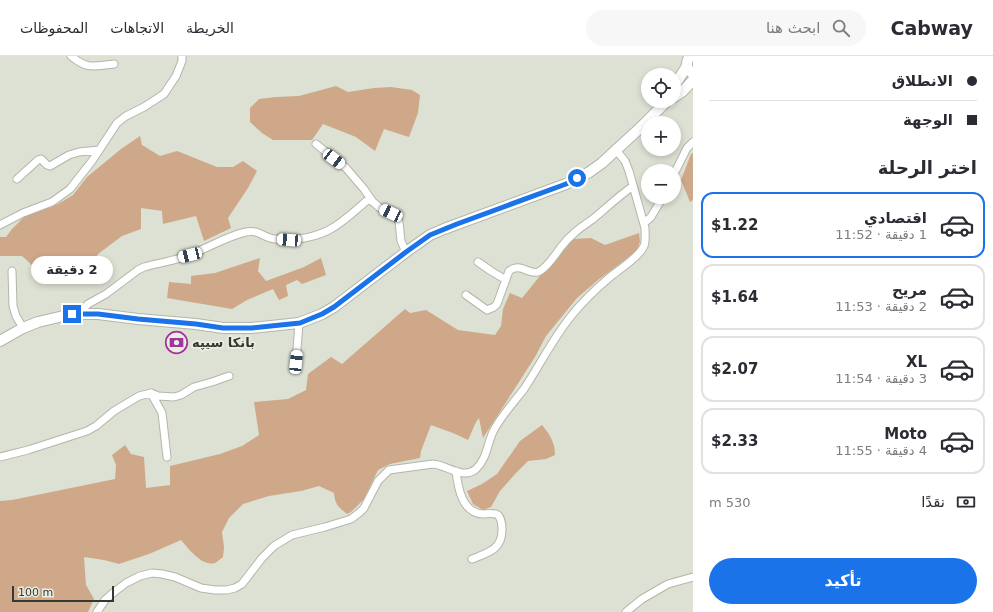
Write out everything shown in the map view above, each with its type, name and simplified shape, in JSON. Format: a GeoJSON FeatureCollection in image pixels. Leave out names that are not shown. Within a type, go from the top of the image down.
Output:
{"type":"FeatureCollection","features":[{"type":"Feature","properties":{"kind":"street"},"geometry":{"type":"LineString","coordinates":[[71,56],[80,63],[90,66],[114,64]]}},
{"type":"Feature","properties":{"kind":"street"},"geometry":{"type":"LineString","coordinates":[[0,225],[23,213],[52,202],[70,189],[117,123],[126,116],[144,107],[164,94],[176,76],[182,61],[182,56]]}},
{"type":"Feature","properties":{"kind":"street"},"geometry":{"type":"LineString","coordinates":[[681,75],[689,62]]}},
{"type":"Feature","properties":{"kind":"street"},"geometry":{"type":"LineString","coordinates":[[681,92],[693,80]]}},
{"type":"Feature","properties":{"kind":"street"},"geometry":{"type":"LineString","coordinates":[[0,341],[23,328],[38,322],[57,317],[82,314],[98,314],[223,328],[252,328],[300,323],[322,314],[334,307],[430,235],[566,184],[588,173],[602,163],[640,129],[660,108]]}},
{"type":"Feature","properties":{"kind":"street"},"geometry":{"type":"LineString","coordinates":[[679,164],[686,148],[693,142]]}},
{"type":"Feature","properties":{"kind":"street"},"geometry":{"type":"LineString","coordinates":[[316,144],[346,168],[380,208],[395,215],[399,222],[401,240],[406,252]]}},
{"type":"Feature","properties":{"kind":"street"},"geometry":{"type":"LineString","coordinates":[[17,179],[40,159],[50,166],[69,155],[79,152],[99,150]]}},
{"type":"Feature","properties":{"kind":"street"},"geometry":{"type":"LineString","coordinates":[[97,612],[112,592],[140,576],[152,573],[162,574],[201,588],[227,590],[235,588],[242,584],[262,558],[274,546],[292,535],[351,519],[360,513],[378,481],[389,470],[433,464],[461,473],[475,470],[483,460],[494,430],[502,417],[523,390],[558,334],[572,315],[604,282],[635,257],[643,247],[646,238],[644,223],[630,171],[625,161],[616,150]]}},
{"type":"Feature","properties":{"kind":"street"},"geometry":{"type":"LineString","coordinates":[[466,295],[487,310],[490,310],[497,304],[509,271],[516,268],[538,272],[550,262],[573,234],[616,198],[633,186]]}},
{"type":"Feature","properties":{"kind":"street"},"geometry":{"type":"LineString","coordinates":[[82,314],[88,304],[106,294],[144,267],[190,255],[247,231],[258,232],[272,239],[289,240],[323,233],[333,228],[370,198]]}},
{"type":"Feature","properties":{"kind":"street"},"geometry":{"type":"LineString","coordinates":[[644,223],[651,217],[659,204]]}},
{"type":"Feature","properties":{"kind":"street"},"geometry":{"type":"LineString","coordinates":[[478,262],[491,272],[506,280]]}},
{"type":"Feature","properties":{"kind":"street"},"geometry":{"type":"LineString","coordinates":[[12,271],[13,306],[16,316],[23,328]]}},
{"type":"Feature","properties":{"kind":"street"},"geometry":{"type":"LineString","coordinates":[[296,362],[300,323]]}},
{"type":"Feature","properties":{"kind":"street"},"geometry":{"type":"LineString","coordinates":[[0,457],[28,450],[87,431],[96,426],[114,411],[139,396],[151,393],[158,396],[169,397],[181,395],[194,387],[229,376]]}},
{"type":"Feature","properties":{"kind":"street"},"geometry":{"type":"LineString","coordinates":[[151,393],[162,412],[168,458]]}},
{"type":"Feature","properties":{"kind":"street"},"geometry":{"type":"LineString","coordinates":[[456,471],[461,497],[471,511],[497,515],[501,520],[502,534],[497,546],[493,550],[472,560]]}},
{"type":"Feature","properties":{"kind":"street"},"geometry":{"type":"LineString","coordinates":[[626,612],[642,599],[668,584],[693,577]]}},
{"type":"Feature","properties":{"kind":"shaded area"},"geometry":{"type":"Polygon","coordinates":[[[336,86],[348,92],[391,87],[412,90],[420,95],[418,113],[409,137],[384,129],[375,151],[356,137],[323,124],[312,140],[273,140],[262,133],[250,122],[250,108],[259,99],[299,96],[336,86]]]}},
{"type":"Feature","properties":{"kind":"shaded area"},"geometry":{"type":"Polygon","coordinates":[[[140,136],[142,145],[160,156],[177,151],[217,167],[233,167],[243,161],[257,171],[248,188],[228,218],[231,228],[204,241],[196,216],[163,224],[162,211],[141,208],[141,229],[122,236],[98,254],[82,276],[43,275],[22,256],[0,256],[0,237],[6,237],[26,215],[58,204],[73,195],[87,177],[121,149],[140,136]]]}},
{"type":"Feature","properties":{"kind":"shaded area"},"geometry":{"type":"Polygon","coordinates":[[[693,153],[693,200],[690,202],[681,180],[691,154],[693,153]]]}},
{"type":"Feature","properties":{"kind":"shaded area"},"geometry":{"type":"Polygon","coordinates":[[[639,233],[640,241],[637,251],[598,280],[577,298],[546,336],[535,357],[483,438],[479,418],[468,440],[431,425],[421,451],[420,458],[390,464],[378,470],[364,499],[347,514],[338,505],[335,500],[334,493],[319,486],[301,491],[269,496],[243,504],[229,518],[222,532],[224,547],[223,557],[215,563],[200,560],[181,540],[149,554],[119,564],[84,557],[86,585],[94,599],[88,612],[0,612],[0,501],[12,500],[115,479],[116,465],[112,455],[125,445],[131,454],[144,457],[146,488],[170,485],[170,466],[220,454],[242,446],[259,435],[254,402],[288,399],[306,390],[308,374],[331,357],[342,364],[405,309],[410,313],[426,310],[458,330],[495,335],[501,326],[503,309],[510,293],[522,298],[553,260],[574,239],[591,238],[605,245],[639,233]]]}},
{"type":"Feature","properties":{"kind":"shaded area"},"geometry":{"type":"Polygon","coordinates":[[[260,258],[258,271],[266,281],[304,267],[321,258],[326,275],[302,284],[297,280],[286,285],[288,296],[279,300],[273,289],[247,300],[232,309],[167,298],[169,282],[191,284],[191,276],[215,273],[260,258]]]}},
{"type":"Feature","properties":{"kind":"shaded area"},"geometry":{"type":"Polygon","coordinates":[[[542,425],[552,439],[555,455],[546,459],[528,461],[500,491],[491,507],[483,510],[473,504],[467,491],[482,484],[497,474],[520,441],[542,425]]]}},
{"type":"Feature","properties":{"kind":"place","name":"بانکا سیپە"},"geometry":{"type":"Point","coordinates":[177,342]}},
{"type":"Feature","properties":{"kind":"route"},"geometry":{"type":"LineString","coordinates":[[72,314],[98,314],[223,328],[252,328],[300,323],[322,314],[334,307],[430,235],[566,184],[577,178]]}}]}
